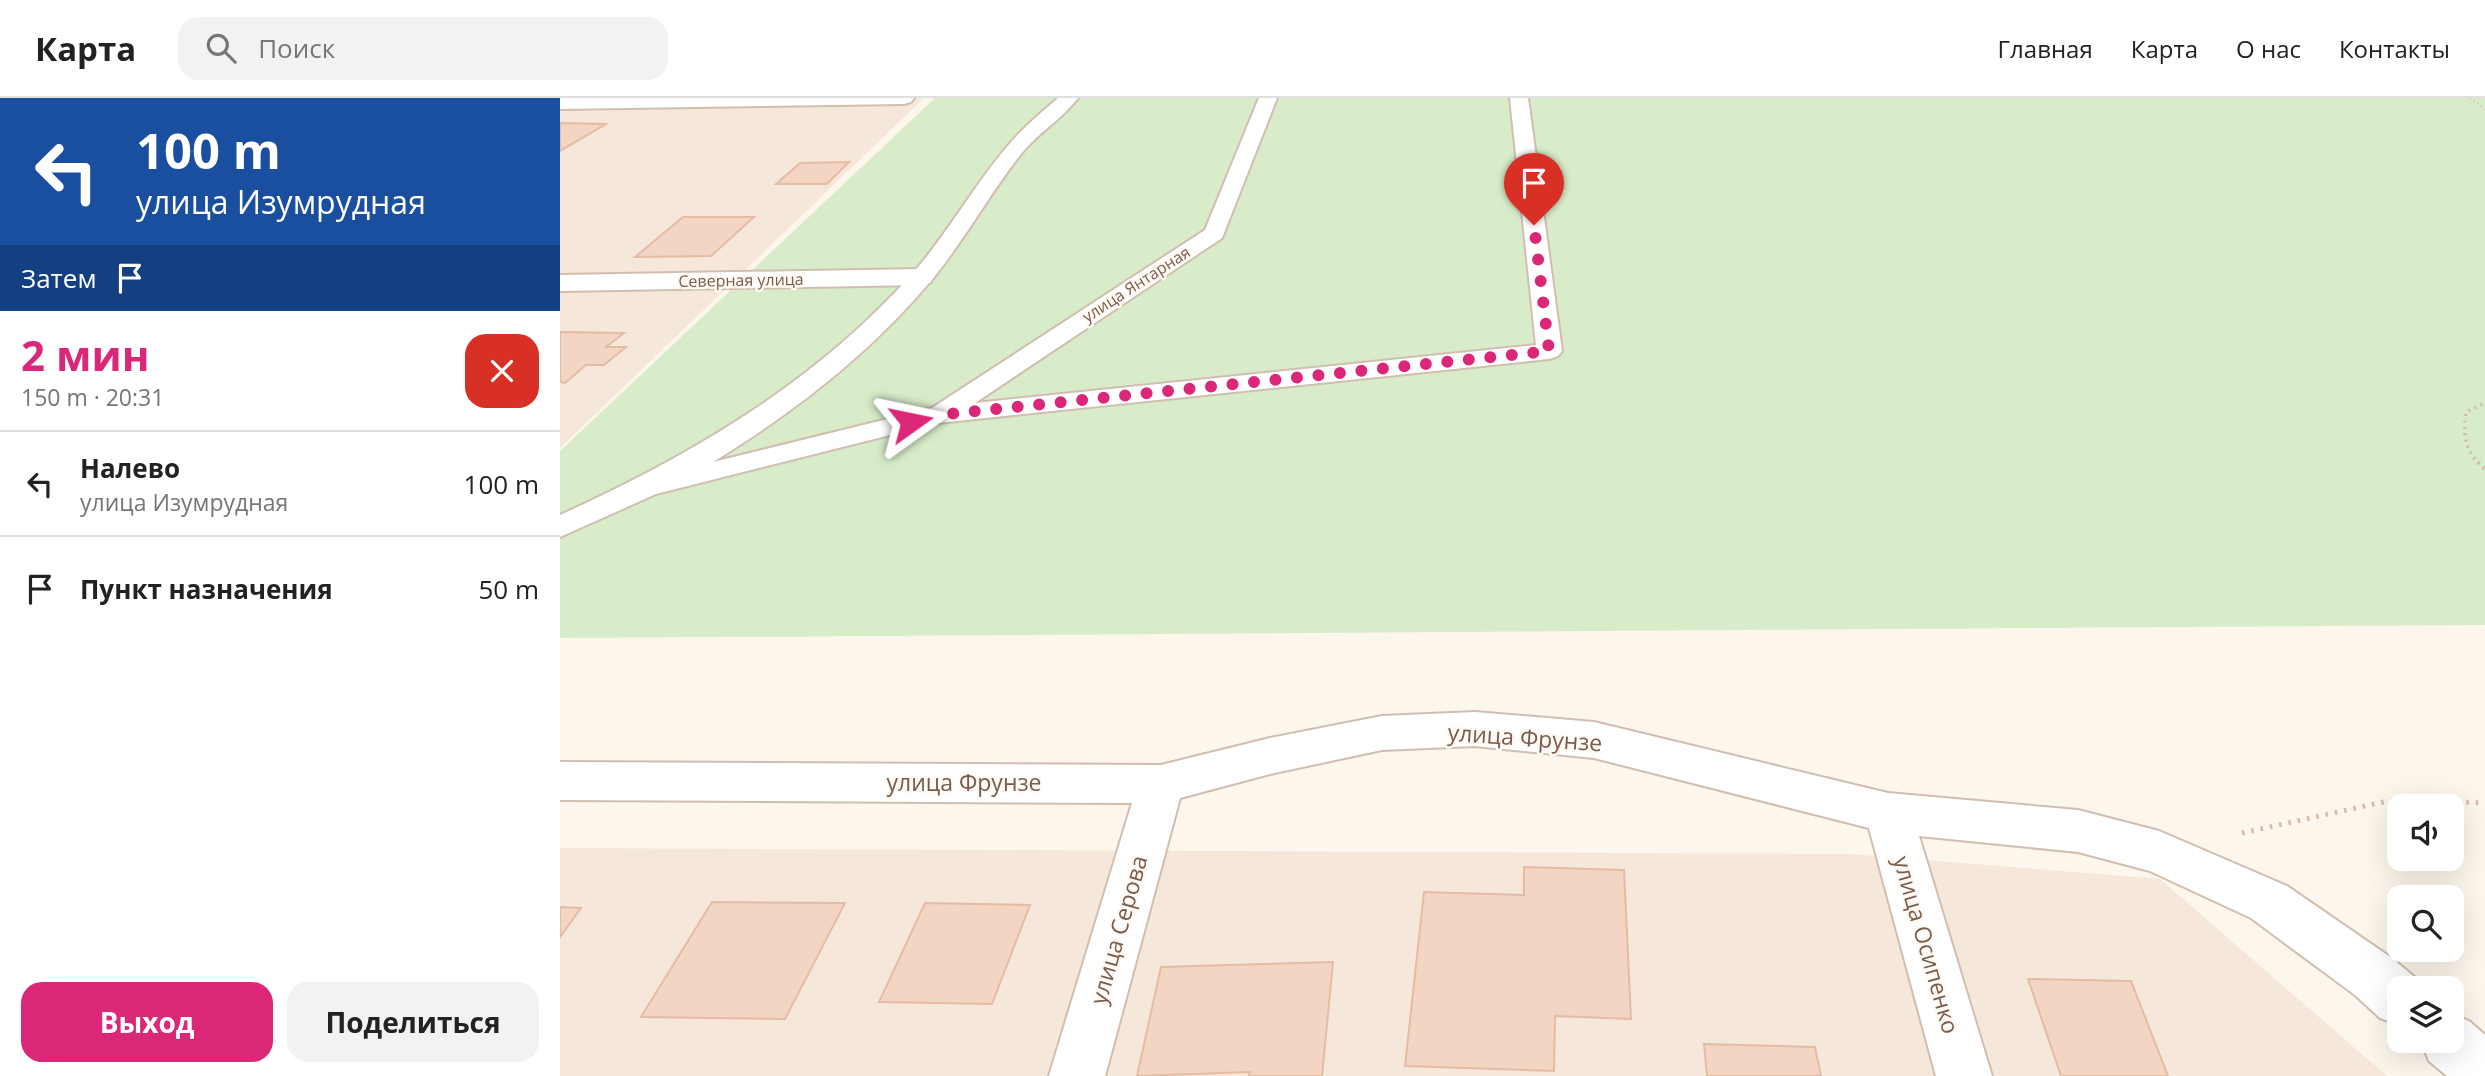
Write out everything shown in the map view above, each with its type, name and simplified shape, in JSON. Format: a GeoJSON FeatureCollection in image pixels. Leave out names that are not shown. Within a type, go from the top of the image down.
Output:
{"type":"FeatureCollection","features":[{"type":"Feature","properties":{"kind":"street"},"geometry":{"type":"LineString","coordinates":[[560,103],[904,98]]}},
{"type":"Feature","properties":{"kind":"street","name":"Северная улица"},"geometry":{"type":"LineString","coordinates":[[560,283],[921,277]]}},
{"type":"Feature","properties":{"kind":"street","name":"улица Фрунзе"},"geometry":{"type":"LineString","coordinates":[[560,782],[1161,784],[1270,756],[1382,733],[1475,729],[1594,740],[1888,813],[2078,831],[2159,852],[2269,902],[2387,988]]}},
{"type":"Feature","properties":{"kind":"street","name":"улица Серова"},"geometry":{"type":"LineString","coordinates":[[1077,1076],[1161,784]]}},
{"type":"Feature","properties":{"kind":"street","name":"улица Осипенко"},"geometry":{"type":"LineString","coordinates":[[1888,813],[1964,1076]]}},
{"type":"Feature","properties":{"kind":"street"},"geometry":{"type":"LineString","coordinates":[[2463,1053],[2485,1072]]}},
{"type":"Feature","properties":{"kind":"lane"},"geometry":{"type":"LineString","coordinates":[[560,527],[643,488],[736,435],[792,394],[883,318],[921,277],[1013,151],[1069,98]]}},
{"type":"Feature","properties":{"kind":"lane","name":"улица Янтарная"},"geometry":{"type":"LineString","coordinates":[[938,415],[1214,233],[1268,98]]}},
{"type":"Feature","properties":{"kind":"lane"},"geometry":{"type":"LineString","coordinates":[[643,488],[938,415],[1549,351],[1520,98]]}},
{"type":"Feature","properties":{"kind":"path"},"geometry":{"type":"LineString","coordinates":[[2470,98],[2485,109]]}},
{"type":"Feature","properties":{"kind":"path"},"geometry":{"type":"LineString","coordinates":[[2485,403],[2466,412],[2462,433],[2469,454],[2485,469]]}},
{"type":"Feature","properties":{"kind":"path"},"geometry":{"type":"LineString","coordinates":[[2238,834],[2397,799],[2485,803]]}},
{"type":"Feature","properties":{"kind":"shaded area"},"geometry":{"type":"Polygon","coordinates":[[[560,98],[924,98],[560,448],[560,98]]]}},
{"type":"Feature","properties":{"kind":"shaded area"},"geometry":{"type":"Polygon","coordinates":[[[560,848],[1851,854],[2160,879],[2387,1076],[560,1076],[560,848]]]}},
{"type":"Feature","properties":{"kind":"green space"},"geometry":{"type":"Polygon","coordinates":[[[935,98],[2485,98],[2485,625],[560,638],[560,451],[935,98]]]}},
{"type":"Feature","properties":{"kind":"building"},"geometry":{"type":"Polygon","coordinates":[[[560,123],[606,124],[560,151],[560,123]]]}},
{"type":"Feature","properties":{"kind":"building"},"geometry":{"type":"Polygon","coordinates":[[[849,162],[827,184],[776,184],[800,163],[849,162]]]}},
{"type":"Feature","properties":{"kind":"building"},"geometry":{"type":"Polygon","coordinates":[[[683,217],[754,217],[711,256],[635,257],[683,217]]]}},
{"type":"Feature","properties":{"kind":"building"},"geometry":{"type":"Polygon","coordinates":[[[560,332],[624,333],[606,347],[626,347],[604,365],[586,365],[565,383],[560,382],[560,332]]]}},
{"type":"Feature","properties":{"kind":"building"},"geometry":{"type":"Polygon","coordinates":[[[1524,867],[1624,870],[1631,1019],[1555,1016],[1554,1071],[1405,1066],[1424,892],[1524,895],[1524,867]]]}},
{"type":"Feature","properties":{"kind":"building"},"geometry":{"type":"Polygon","coordinates":[[[712,902],[845,903],[785,1019],[641,1017],[712,902]]]}},
{"type":"Feature","properties":{"kind":"building"},"geometry":{"type":"Polygon","coordinates":[[[925,903],[1030,905],[992,1004],[879,1002],[925,903]]]}},
{"type":"Feature","properties":{"kind":"building"},"geometry":{"type":"Polygon","coordinates":[[[560,907],[581,908],[560,937],[560,907]]]}},
{"type":"Feature","properties":{"kind":"building"},"geometry":{"type":"Polygon","coordinates":[[[1333,962],[1322,1076],[1249,1076],[1250,1072],[1137,1076],[1161,967],[1333,962]]]}},
{"type":"Feature","properties":{"kind":"building"},"geometry":{"type":"Polygon","coordinates":[[[2028,979],[2131,981],[2168,1076],[2061,1076],[2028,979]]]}},
{"type":"Feature","properties":{"kind":"building"},"geometry":{"type":"Polygon","coordinates":[[[1704,1044],[1815,1047],[1821,1076],[1707,1076],[1704,1044]]]}},
{"type":"Feature","properties":{"kind":"route"},"geometry":{"type":"LineString","coordinates":[[911,422],[938,415],[1549,351],[1534,225]]}}]}
